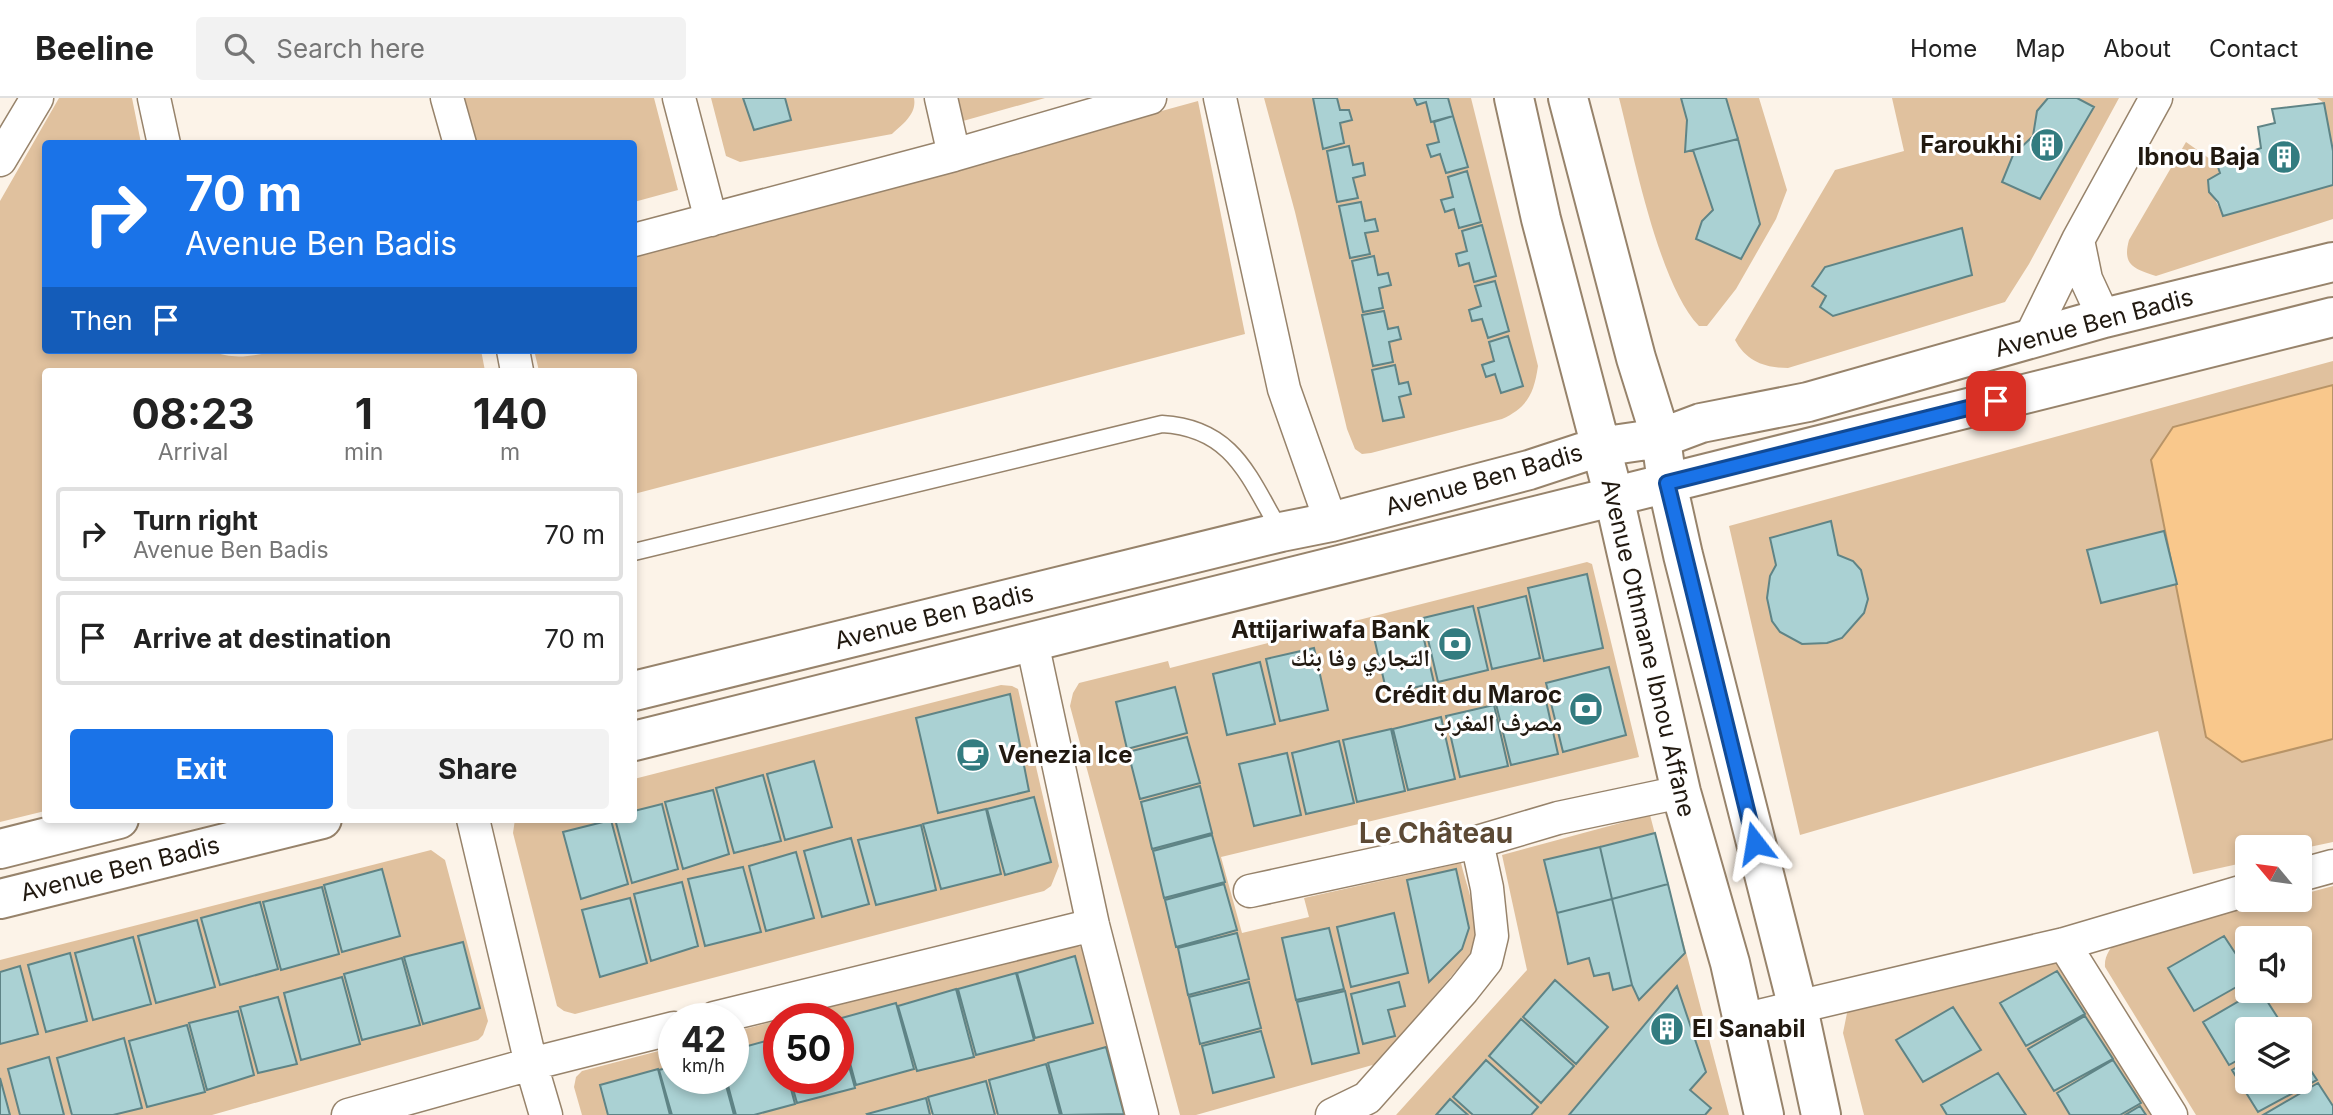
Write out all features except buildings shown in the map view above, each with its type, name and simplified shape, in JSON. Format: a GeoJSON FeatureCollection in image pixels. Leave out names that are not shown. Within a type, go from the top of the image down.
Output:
{"type":"FeatureCollection","features":[{"type":"Feature","properties":{"kind":"main road","name":"Avenue Othmane Ibnou Affane"},"geometry":{"type":"LineString","coordinates":[[1514,98],[1541,219],[1614,497],[1681,792],[1730,963],[1764,1115]]}},
{"type":"Feature","properties":{"kind":"main road"},"geometry":{"type":"LineString","coordinates":[[1568,98],[1636,358],[1661,438],[1667,483],[1798,1008],[1821,1115]]}},
{"type":"Feature","properties":{"kind":"main road","name":"Avenue Ben Badis"},"geometry":{"type":"LineString","coordinates":[[637,690],[1331,522],[1529,470],[1599,447],[1661,438],[1701,423],[1808,402],[2104,317],[2333,262]]}},
{"type":"Feature","properties":{"kind":"main road","name":"Avenue Ben Badis"},"geometry":{"type":"LineString","coordinates":[[637,740],[2333,317]]}},
{"type":"Feature","properties":{"kind":"main road","name":"Avenue Ben Badis"},"geometry":{"type":"LineString","coordinates":[[0,849],[104,823]]}},
{"type":"Feature","properties":{"kind":"main road","name":"Avenue Ben Badis"},"geometry":{"type":"LineString","coordinates":[[0,899],[305,823]]}},
{"type":"Feature","properties":{"kind":"street"},"geometry":{"type":"LineString","coordinates":[[0,160],[37,98]]}},
{"type":"Feature","properties":{"kind":"street"},"geometry":{"type":"LineString","coordinates":[[154,98],[163,140]]}},
{"type":"Feature","properties":{"kind":"street"},"geometry":{"type":"LineString","coordinates":[[447,98],[459,140]]}},
{"type":"Feature","properties":{"kind":"street"},"geometry":{"type":"LineString","coordinates":[[679,98],[711,220]]}},
{"type":"Feature","properties":{"kind":"street"},"geometry":{"type":"LineString","coordinates":[[941,98],[954,155]]}},
{"type":"Feature","properties":{"kind":"street"},"geometry":{"type":"LineString","coordinates":[[637,239],[954,155],[1150,98]]}},
{"type":"Feature","properties":{"kind":"street"},"geometry":{"type":"LineString","coordinates":[[1220,98],[1284,389],[1331,522]]}},
{"type":"Feature","properties":{"kind":"street"},"geometry":{"type":"LineString","coordinates":[[2029,340],[2078,240],[2157,98]]}},
{"type":"Feature","properties":{"kind":"street"},"geometry":{"type":"LineString","coordinates":[[2078,240],[2087,279],[2104,317]]}},
{"type":"Feature","properties":{"kind":"street"},"geometry":{"type":"LineString","coordinates":[[1032,642],[1093,925],[1142,1115]]}},
{"type":"Feature","properties":{"kind":"street"},"geometry":{"type":"LineString","coordinates":[[1250,891],[1477,842],[1558,818],[1681,792]]}},
{"type":"Feature","properties":{"kind":"street"},"geometry":{"type":"LineString","coordinates":[[474,823],[531,1064],[546,1115]]}},
{"type":"Feature","properties":{"kind":"street"},"geometry":{"type":"LineString","coordinates":[[1332,1115],[1367,1098],[1464,990],[1486,961],[1492,936],[1487,888],[1477,842]]}},
{"type":"Feature","properties":{"kind":"street"},"geometry":{"type":"LineString","coordinates":[[2312,872],[2333,866]]}},
{"type":"Feature","properties":{"kind":"street"},"geometry":{"type":"LineString","coordinates":[[1742,1020],[2064,944],[2235,894]]}},
{"type":"Feature","properties":{"kind":"street"},"geometry":{"type":"LineString","coordinates":[[749,1009],[1093,925]]}},
{"type":"Feature","properties":{"kind":"street"},"geometry":{"type":"LineString","coordinates":[[2064,944],[2171,1115]]}},
{"type":"Feature","properties":{"kind":"street"},"geometry":{"type":"LineString","coordinates":[[348,1115],[658,1032]]}},
{"type":"Feature","properties":{"kind":"lane"},"geometry":{"type":"LineString","coordinates":[[637,551],[1162,424],[1184,426],[1210,435],[1239,461],[1281,532]]}},
{"type":"Feature","properties":{"kind":"shaded area"},"geometry":{"type":"Polygon","coordinates":[[[59,98],[132,98],[140,140],[42,140],[42,354],[482,354],[484,368],[42,368],[42,812],[0,822],[0,201],[59,98]]]}},
{"type":"Feature","properties":{"kind":"shaded area"},"geometry":{"type":"Polygon","coordinates":[[[464,98],[654,98],[678,190],[637,201],[637,140],[476,140],[464,98]]]}},
{"type":"Feature","properties":{"kind":"shaded area"},"geometry":{"type":"Polygon","coordinates":[[[711,98],[914,98],[914,104],[908,118],[892,134],[740,162],[726,156],[711,98]]]}},
{"type":"Feature","properties":{"kind":"shaded area"},"geometry":{"type":"Polygon","coordinates":[[[958,98],[1045,98],[963,121],[958,98]]]}},
{"type":"Feature","properties":{"kind":"shaded area"},"geometry":{"type":"Polygon","coordinates":[[[1264,98],[1471,98],[1538,366],[1532,391],[1518,409],[1502,419],[1371,453],[1362,454],[1355,449],[1347,429],[1295,212],[1264,98]]]}},
{"type":"Feature","properties":{"kind":"shaded area"},"geometry":{"type":"Polygon","coordinates":[[[1619,98],[1759,98],[1787,190],[1776,219],[1736,289],[1707,326],[1699,326],[1685,307],[1660,251],[1640,185],[1619,98]]]}},
{"type":"Feature","properties":{"kind":"shaded area"},"geometry":{"type":"Polygon","coordinates":[[[1892,98],[2119,98],[2029,264],[2005,302],[1788,368],[1757,362],[1739,347],[1735,340],[1835,170],[1904,151],[1892,98]]]}},
{"type":"Feature","properties":{"kind":"shaded area"},"geometry":{"type":"Polygon","coordinates":[[[2317,98],[2333,98],[2333,151],[2324,103],[2317,98]]]}},
{"type":"Feature","properties":{"kind":"shaded area"},"geometry":{"type":"Polygon","coordinates":[[[1198,101],[1245,334],[637,493],[637,368],[538,368],[535,354],[637,354],[637,255],[1198,101]]]}},
{"type":"Feature","properties":{"kind":"shaded area"},"geometry":{"type":"Polygon","coordinates":[[[2186,142],[2217,164],[2220,173],[2208,180],[2223,216],[2333,185],[2333,219],[2156,276],[2136,268],[2127,255],[2129,240],[2186,142]]]}},
{"type":"Feature","properties":{"kind":"shaded area"},"geometry":{"type":"Polygon","coordinates":[[[2333,361],[2333,842],[2312,846],[2312,835],[2235,835],[2235,865],[2193,874],[2158,731],[1800,835],[1729,526],[2333,361]]]}},
{"type":"Feature","properties":{"kind":"shaded area"},"geometry":{"type":"Polygon","coordinates":[[[2333,385],[2333,739],[2242,762],[2206,737],[2151,460],[2173,427],[2333,385]]]}},
{"type":"Feature","properties":{"kind":"shaded area"},"geometry":{"type":"Polygon","coordinates":[[[1587,562],[1592,564],[1639,757],[1221,857],[1242,933],[1309,917],[1304,898],[1461,863],[1475,919],[1476,941],[1473,951],[1376,1064],[1196,1115],[1180,1115],[1070,706],[1079,683],[1168,661],[1170,668],[1587,562]]]}},
{"type":"Feature","properties":{"kind":"shaded area"},"geometry":{"type":"Polygon","coordinates":[[[1001,685],[1012,686],[1018,689],[1059,866],[1051,886],[1044,891],[575,1014],[564,1011],[557,1006],[513,833],[514,823],[637,823],[637,778],[1001,685]]]}},
{"type":"Feature","properties":{"kind":"shaded area"},"geometry":{"type":"Polygon","coordinates":[[[1650,815],[1729,1115],[1396,1115],[1527,970],[1502,855],[1650,815]]]}},
{"type":"Feature","properties":{"kind":"shaded area"},"geometry":{"type":"Polygon","coordinates":[[[431,850],[445,860],[488,1021],[478,1040],[212,1115],[0,1115],[0,960],[431,850]]]}},
{"type":"Feature","properties":{"kind":"shaded area"},"geometry":{"type":"Polygon","coordinates":[[[2333,886],[2333,1115],[2196,1115],[2105,967],[2107,955],[2118,939],[2235,906],[2235,912],[2312,912],[2312,892],[2333,886]]]}},
{"type":"Feature","properties":{"kind":"shaded area"},"geometry":{"type":"Polygon","coordinates":[[[1070,944],[1081,947],[1130,1115],[582,1115],[574,1087],[576,1077],[582,1071],[658,1051],[658,1094],[749,1094],[749,1028],[763,1024],[763,1094],[854,1094],[854,1003],[841,1003],[1070,944]]]}},
{"type":"Feature","properties":{"kind":"shaded area"},"geometry":{"type":"Polygon","coordinates":[[[2056,960],[2155,1115],[1864,1115],[1843,1033],[1847,1013],[1855,1006],[2056,960]]]}},
{"type":"Feature","properties":{"kind":"place","name":"Faroukhi"},"geometry":{"type":"Point","coordinates":[2047,145]}},
{"type":"Feature","properties":{"kind":"place","name":"Ibnou Baja"},"geometry":{"type":"Point","coordinates":[2284,157]}},
{"type":"Feature","properties":{"kind":"place","name":"Attijariwafa Bank التجاري وفا بنك"},"geometry":{"type":"Point","coordinates":[1455,644]}},
{"type":"Feature","properties":{"kind":"place","name":"Crédit du Maroc مصرف المغرب"},"geometry":{"type":"Point","coordinates":[1586,709]}},
{"type":"Feature","properties":{"kind":"place","name":"Venezia Ice"},"geometry":{"type":"Point","coordinates":[973,755]}},
{"type":"Feature","properties":{"kind":"place","name":"El Sanabil"},"geometry":{"type":"Point","coordinates":[1667,1029]}},
{"type":"Feature","properties":{"kind":"district","name":"Le Château"},"geometry":{"type":"Point","coordinates":[1436,833]}},
{"type":"Feature","properties":{"kind":"route"},"geometry":{"type":"LineString","coordinates":[[1755,843],[1667,483],[1996,401]]}}]}
